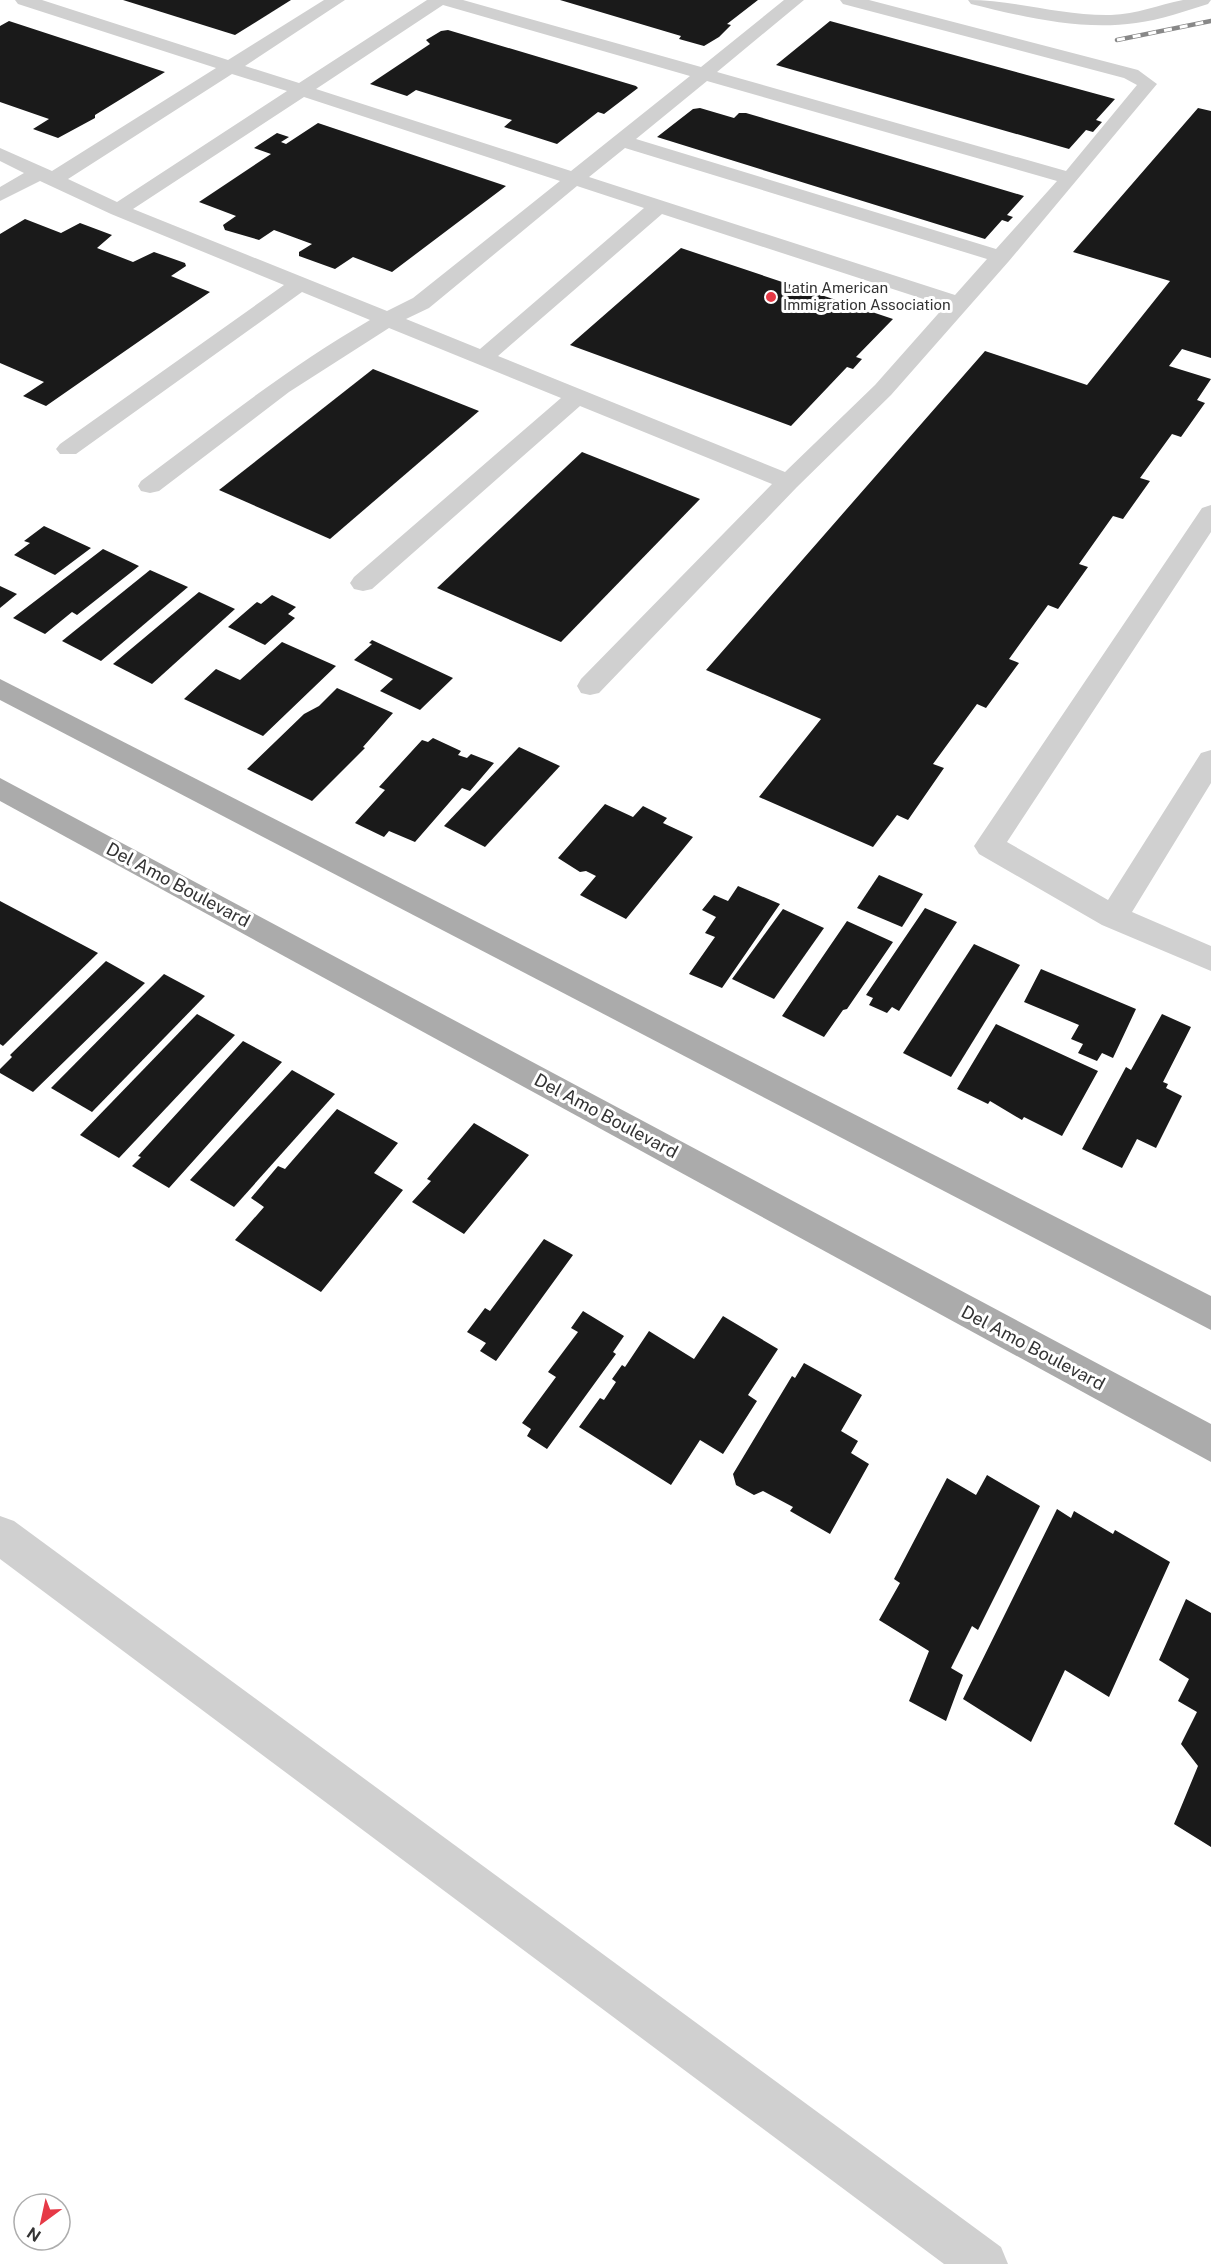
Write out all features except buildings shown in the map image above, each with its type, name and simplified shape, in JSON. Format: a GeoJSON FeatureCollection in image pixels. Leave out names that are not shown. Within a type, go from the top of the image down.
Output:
{"type":"FeatureCollection","features":[{"type":"Feature","properties":{"kind":"main road"},"geometry":{"type":"LineString","coordinates":[[0,688],[1211,1314]]}},
{"type":"Feature","properties":{"kind":"main road","name":"Del Amo Boulevard"},"geometry":{"type":"LineString","coordinates":[[0,788],[1211,1444]]}},
{"type":"Feature","properties":{"kind":"lane"},"geometry":{"type":"LineString","coordinates":[[24,0],[960,304]]}},
{"type":"Feature","properties":{"kind":"lane"},"geometry":{"type":"LineString","coordinates":[[0,195],[48,175],[229,68],[336,0]]}},
{"type":"Feature","properties":{"kind":"lane"},"geometry":{"type":"LineString","coordinates":[[118,210],[298,90],[442,0],[1070,177]]}},
{"type":"Feature","properties":{"kind":"lane"},"geometry":{"type":"LineString","coordinates":[[150,486],[344,344],[387,319],[421,303],[795,0]]}},
{"type":"Feature","properties":{"kind":"lane"},"geometry":{"type":"LineString","coordinates":[[590,686],[788,482],[884,390],[1002,257],[1148,84],[1131,74],[849,0]]}},
{"type":"Feature","properties":{"kind":"lane"},"geometry":{"type":"LineString","coordinates":[[977,0],[1023,12],[1078,18],[1130,19],[1202,0]]}},
{"type":"Feature","properties":{"kind":"lane"},"geometry":{"type":"LineString","coordinates":[[622,141],[1002,257]]}},
{"type":"Feature","properties":{"kind":"lane"},"geometry":{"type":"LineString","coordinates":[[0,154],[118,210],[788,482]]}},
{"type":"Feature","properties":{"kind":"lane"},"geometry":{"type":"LineString","coordinates":[[483,358],[658,207]]}},
{"type":"Feature","properties":{"kind":"lane"},"geometry":{"type":"LineString","coordinates":[[68,449],[300,284]]}},
{"type":"Feature","properties":{"kind":"lane"},"geometry":{"type":"LineString","coordinates":[[363,583],[577,396]]}},
{"type":"Feature","properties":{"kind":"lane"},"geometry":{"type":"LineString","coordinates":[[1211,513],[989,846],[1113,917],[1211,959]]}},
{"type":"Feature","properties":{"kind":"lane"},"geometry":{"type":"LineString","coordinates":[[1113,917],[1211,760]]}},
{"type":"Feature","properties":{"kind":"lane"},"geometry":{"type":"LineString","coordinates":[[0,1535],[984,2264]]}},
{"type":"Feature","properties":{"kind":"railway"},"geometry":{"type":"LineString","coordinates":[[1117,40],[1211,21]]}},
{"type":"Feature","properties":{"kind":"place","name":"Latin American Immigration Association"},"geometry":{"type":"Point","coordinates":[771,297]}}]}
